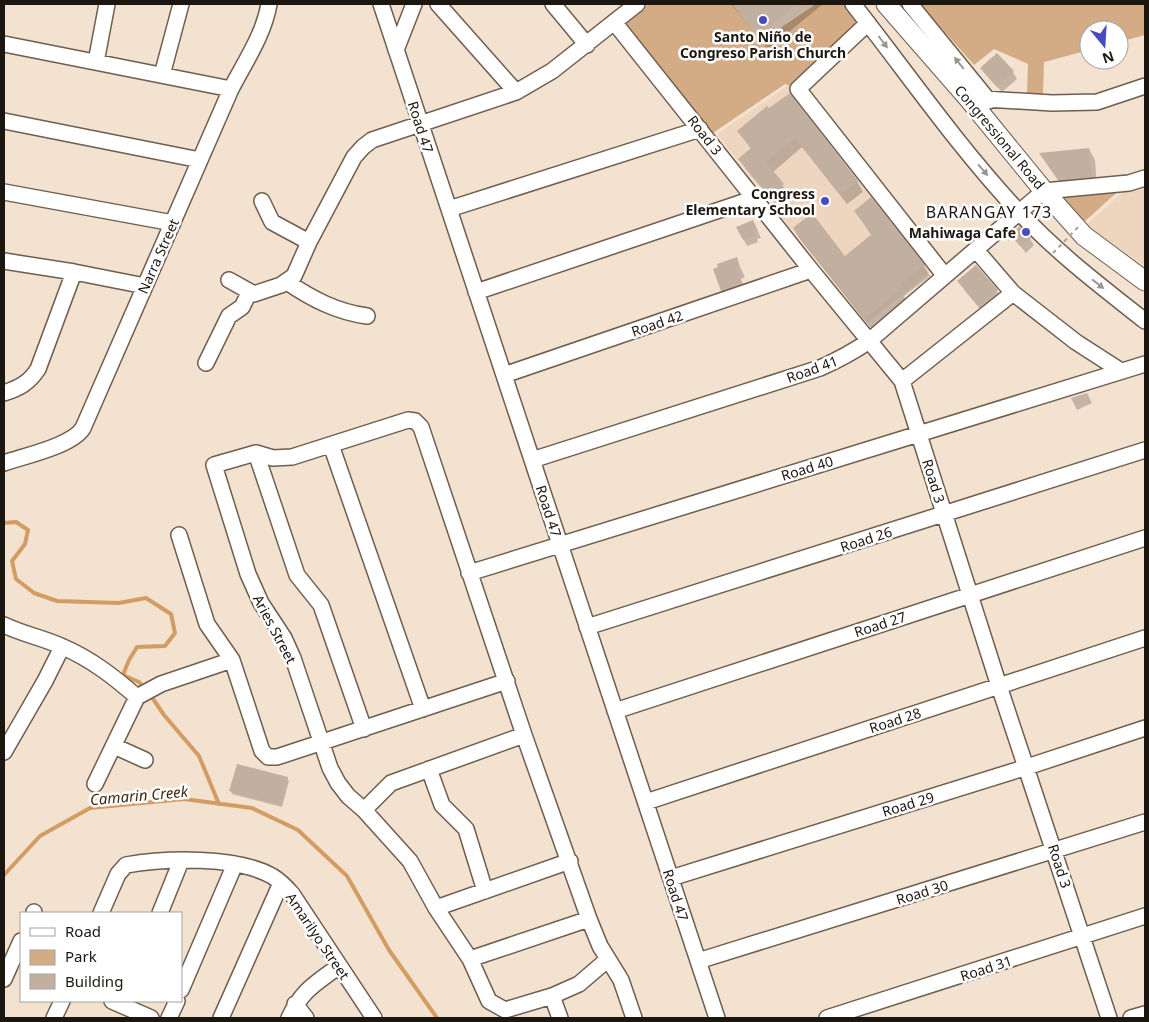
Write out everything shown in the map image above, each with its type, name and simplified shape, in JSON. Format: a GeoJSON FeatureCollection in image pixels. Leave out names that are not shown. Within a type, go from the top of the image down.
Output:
{"type":"FeatureCollection","features":[{"type":"Feature","properties":{"kind":"main road","name":"Congressional Road"},"geometry":{"type":"LineString","coordinates":[[886,4],[1084,236],[1145,281]]}},
{"type":"Feature","properties":{"kind":"street"},"geometry":{"type":"LineString","coordinates":[[96,62],[107,4]]}},
{"type":"Feature","properties":{"kind":"street"},"geometry":{"type":"LineString","coordinates":[[162,76],[181,4]]}},
{"type":"Feature","properties":{"kind":"street","name":"Narra Street"},"geometry":{"type":"LineString","coordinates":[[4,463],[62,444],[80,433],[231,89],[253,47],[268,11],[269,4]]}},
{"type":"Feature","properties":{"kind":"street","name":"Road 47"},"geometry":{"type":"LineString","coordinates":[[380,4],[717,1018]]}},
{"type":"Feature","properties":{"kind":"street"},"geometry":{"type":"LineString","coordinates":[[396,50],[414,4]]}},
{"type":"Feature","properties":{"kind":"street"},"geometry":{"type":"LineString","coordinates":[[438,4],[516,92]]}},
{"type":"Feature","properties":{"kind":"street"},"geometry":{"type":"LineString","coordinates":[[553,4],[587,45]]}},
{"type":"Feature","properties":{"kind":"street"},"geometry":{"type":"LineString","coordinates":[[229,280],[249,293],[254,294],[287,282],[294,276],[309,242],[354,158],[372,140],[516,92],[552,71],[637,4]]}},
{"type":"Feature","properties":{"kind":"street"},"geometry":{"type":"LineString","coordinates":[[853,4],[953,136],[1019,213],[1062,255],[1145,321]]}},
{"type":"Feature","properties":{"kind":"street"},"geometry":{"type":"LineString","coordinates":[[910,4],[989,101]]}},
{"type":"Feature","properties":{"kind":"street","name":"Road 3"},"geometry":{"type":"LineString","coordinates":[[614,22],[811,270],[902,381],[999,686],[1109,1018]]}},
{"type":"Feature","properties":{"kind":"street"},"geometry":{"type":"LineString","coordinates":[[868,23],[798,89],[946,276]]}},
{"type":"Feature","properties":{"kind":"street"},"geometry":{"type":"LineString","coordinates":[[4,44],[231,89]]}},
{"type":"Feature","properties":{"kind":"street"},"geometry":{"type":"LineString","coordinates":[[968,98],[989,101],[1052,103],[1096,102],[1145,86]]}},
{"type":"Feature","properties":{"kind":"street"},"geometry":{"type":"LineString","coordinates":[[4,121],[200,160]]}},
{"type":"Feature","properties":{"kind":"street"},"geometry":{"type":"LineString","coordinates":[[449,209],[700,129]]}},
{"type":"Feature","properties":{"kind":"street"},"geometry":{"type":"LineString","coordinates":[[1044,191],[1129,184],[1145,178]]}},
{"type":"Feature","properties":{"kind":"street","name":"Road 41"},"geometry":{"type":"LineString","coordinates":[[532,460],[820,368],[852,353],[946,276],[1044,191]]}},
{"type":"Feature","properties":{"kind":"street"},"geometry":{"type":"LineString","coordinates":[[4,192],[173,223]]}},
{"type":"Feature","properties":{"kind":"street"},"geometry":{"type":"LineString","coordinates":[[476,292],[755,198]]}},
{"type":"Feature","properties":{"kind":"street"},"geometry":{"type":"LineString","coordinates":[[262,201],[272,222],[309,242]]}},
{"type":"Feature","properties":{"kind":"street"},"geometry":{"type":"LineString","coordinates":[[976,250],[1013,293],[1069,337],[1121,371]]}},
{"type":"Feature","properties":{"kind":"street"},"geometry":{"type":"LineString","coordinates":[[4,262],[74,272],[145,286]]}},
{"type":"Feature","properties":{"kind":"street","name":"Road 42"},"geometry":{"type":"LineString","coordinates":[[504,376],[811,270]]}},
{"type":"Feature","properties":{"kind":"street"},"geometry":{"type":"LineString","coordinates":[[4,393],[23,386],[32,379],[38,369],[74,272]]}},
{"type":"Feature","properties":{"kind":"street"},"geometry":{"type":"LineString","coordinates":[[287,282],[310,298],[334,309],[350,314],[367,316]]}},
{"type":"Feature","properties":{"kind":"street"},"geometry":{"type":"LineString","coordinates":[[206,362],[229,316],[242,307],[249,293]]}},
{"type":"Feature","properties":{"kind":"street"},"geometry":{"type":"LineString","coordinates":[[902,381],[1013,293]]}},
{"type":"Feature","properties":{"kind":"street","name":"Road 40"},"geometry":{"type":"LineString","coordinates":[[469,573],[1145,364]]}},
{"type":"Feature","properties":{"kind":"street"},"geometry":{"type":"LineString","coordinates":[[256,453],[274,458],[292,457],[408,420],[415,421],[421,427],[524,735],[589,919],[607,960],[614,967],[621,980],[634,1018]]}},
{"type":"Feature","properties":{"kind":"street"},"geometry":{"type":"LineString","coordinates":[[330,445],[422,709]]}},
{"type":"Feature","properties":{"kind":"street","name":"Road 26"},"geometry":{"type":"LineString","coordinates":[[588,627],[1145,450]]}},
{"type":"Feature","properties":{"kind":"street"},"geometry":{"type":"LineString","coordinates":[[256,453],[297,575],[321,605],[364,729]]}},
{"type":"Feature","properties":{"kind":"street","name":"Aries Street"},"geometry":{"type":"LineString","coordinates":[[256,453],[214,466],[248,574],[261,603],[284,638],[293,658],[321,743],[338,783],[410,861],[436,908],[470,959],[489,1001],[505,1010],[552,996]]}},
{"type":"Feature","properties":{"kind":"street"},"geometry":{"type":"LineString","coordinates":[[179,535],[207,624],[232,660],[262,750],[268,757],[277,757],[507,681]]}},
{"type":"Feature","properties":{"kind":"street","name":"Road 27"},"geometry":{"type":"LineString","coordinates":[[615,711],[1145,538]]}},
{"type":"Feature","properties":{"kind":"street"},"geometry":{"type":"LineString","coordinates":[[5,629],[62,647],[107,672],[137,698]]}},
{"type":"Feature","properties":{"kind":"street","name":"Road 28"},"geometry":{"type":"LineString","coordinates":[[646,802],[1145,638]]}},
{"type":"Feature","properties":{"kind":"street"},"geometry":{"type":"LineString","coordinates":[[4,752],[62,647]]}},
{"type":"Feature","properties":{"kind":"street"},"geometry":{"type":"LineString","coordinates":[[95,784],[137,698],[161,684],[232,660]]}},
{"type":"Feature","properties":{"kind":"street","name":"Road 29"},"geometry":{"type":"LineString","coordinates":[[671,878],[1027,767],[1145,728]]}},
{"type":"Feature","properties":{"kind":"street"},"geometry":{"type":"LineString","coordinates":[[364,810],[391,783],[524,735]]}},
{"type":"Feature","properties":{"kind":"street"},"geometry":{"type":"LineString","coordinates":[[114,746],[145,760]]}},
{"type":"Feature","properties":{"kind":"street"},"geometry":{"type":"LineString","coordinates":[[429,769],[442,805],[466,829],[485,891]]}},
{"type":"Feature","properties":{"kind":"street","name":"Road 30"},"geometry":{"type":"LineString","coordinates":[[698,961],[1055,852],[1145,822]]}},
{"type":"Feature","properties":{"kind":"street"},"geometry":{"type":"LineString","coordinates":[[160,912],[180,861]]}},
{"type":"Feature","properties":{"kind":"street","name":"Amarilyo Street"},"geometry":{"type":"LineString","coordinates":[[101,912],[118,874],[126,865],[141,862],[214,861],[235,864],[270,875],[292,894],[374,1018]]}},
{"type":"Feature","properties":{"kind":"street"},"geometry":{"type":"LineString","coordinates":[[436,908],[570,862]]}},
{"type":"Feature","properties":{"kind":"street"},"geometry":{"type":"LineString","coordinates":[[182,988],[235,864]]}},
{"type":"Feature","properties":{"kind":"street"},"geometry":{"type":"LineString","coordinates":[[221,1018],[281,883]]}},
{"type":"Feature","properties":{"kind":"street","name":"Road 31"},"geometry":{"type":"LineString","coordinates":[[827,1018],[1145,916]]}},
{"type":"Feature","properties":{"kind":"street"},"geometry":{"type":"LineString","coordinates":[[470,959],[589,919]]}},
{"type":"Feature","properties":{"kind":"street"},"geometry":{"type":"LineString","coordinates":[[4,979],[20,943]]}},
{"type":"Feature","properties":{"kind":"street"},"geometry":{"type":"LineString","coordinates":[[560,1018],[552,996],[579,984],[607,960]]}},
{"type":"Feature","properties":{"kind":"street"},"geometry":{"type":"LineString","coordinates":[[306,1018],[292,1011],[304,992],[339,966]]}},
{"type":"Feature","properties":{"kind":"street"},"geometry":{"type":"LineString","coordinates":[[54,1018],[62,1002]]}},
{"type":"Feature","properties":{"kind":"street"},"geometry":{"type":"LineString","coordinates":[[169,1018],[177,1002]]}},
{"type":"Feature","properties":{"kind":"street"},"geometry":{"type":"LineString","coordinates":[[121,1003],[151,1018]]}},
{"type":"Feature","properties":{"kind":"street"},"geometry":{"type":"LineString","coordinates":[[1131,1018],[1145,1014]]}},
{"type":"Feature","properties":{"kind":"path"},"geometry":{"type":"LineString","coordinates":[[1053,253],[1081,224]]}},
{"type":"Feature","properties":{"kind":"shaded area","name":"Congress Elementary School"},"geometry":{"type":"Polygon","coordinates":[[[789,85],[934,269],[866,324],[717,134],[789,85]]]}},
{"type":"Feature","properties":{"kind":"shaded area"},"geometry":{"type":"Polygon","coordinates":[[[1145,181],[1145,266],[1086,225],[1130,186],[1145,181]]]}},
{"type":"Feature","properties":{"kind":"green space"},"geometry":{"type":"Polygon","coordinates":[[[649,4],[732,4],[761,41],[816,4],[843,4],[858,22],[795,88],[785,84],[710,135],[622,25],[649,4]]]}},
{"type":"Feature","properties":{"kind":"green space"},"geometry":{"type":"Polygon","coordinates":[[[920,4],[1145,4],[1145,35],[1129,39],[1129,20],[1079,20],[1079,53],[1044,62],[1043,94],[1027,94],[1028,64],[994,49],[974,65],[920,4]]]}},
{"type":"Feature","properties":{"kind":"green space"},"geometry":{"type":"Polygon","coordinates":[[[1124,186],[1083,223],[1051,193],[1124,186]]]}},
{"type":"Feature","properties":{"kind":"building","name":"Santo Niño de Congreso Parish Church"},"geometry":{"type":"Polygon","coordinates":[[[733,4],[798,4],[759,36],[733,4]]]}},
{"type":"Feature","properties":{"kind":"building"},"geometry":{"type":"Polygon","coordinates":[[[997,53],[1014,71],[997,87],[980,68],[997,53]]]}},
{"type":"Feature","properties":{"kind":"building"},"geometry":{"type":"Polygon","coordinates":[[[790,93],[858,181],[840,195],[795,138],[766,162],[784,184],[769,195],[738,159],[751,148],[737,131],[767,106],[769,108],[790,93]]]}},
{"type":"Feature","properties":{"kind":"building"},"geometry":{"type":"Polygon","coordinates":[[[1089,148],[1092,177],[1058,180],[1039,153],[1089,148]]]}},
{"type":"Feature","properties":{"kind":"building"},"geometry":{"type":"Polygon","coordinates":[[[871,197],[925,265],[899,285],[902,289],[865,318],[793,228],[812,213],[845,256],[872,234],[854,211],[871,197]]]}},
{"type":"Feature","properties":{"kind":"building"},"geometry":{"type":"Polygon","coordinates":[[[753,220],[758,231],[754,232],[755,235],[743,240],[736,227],[753,220]]]}},
{"type":"Feature","properties":{"kind":"building"},"geometry":{"type":"Polygon","coordinates":[[[1020,226],[1031,238],[1021,247],[1010,235],[1020,226]]]}},
{"type":"Feature","properties":{"kind":"building"},"geometry":{"type":"Polygon","coordinates":[[[737,257],[740,267],[736,268],[741,281],[721,291],[713,269],[718,267],[717,264],[737,257]]]}},
{"type":"Feature","properties":{"kind":"building"},"geometry":{"type":"Polygon","coordinates":[[[976,265],[998,290],[979,306],[957,281],[976,265]]]}},
{"type":"Feature","properties":{"kind":"building"},"geometry":{"type":"Polygon","coordinates":[[[237,764],[288,777],[281,805],[229,791],[237,764]]]}},
{"type":"Feature","properties":{"kind":"waterway"},"geometry":{"type":"LineString","coordinates":[[4,523],[16,522],[28,530],[25,544],[12,561],[16,579],[34,593],[57,601],[119,603],[146,598],[171,614],[175,633],[165,646],[137,647],[123,675],[139,682],[144,688]]}},
{"type":"Feature","properties":{"kind":"waterway"},"geometry":{"type":"LineString","coordinates":[[149,693],[164,715],[199,756],[219,804]]}},
{"type":"Feature","properties":{"kind":"waterway","name":"Camarin Creek"},"geometry":{"type":"LineString","coordinates":[[4,875],[40,836],[90,808],[184,799],[252,808],[298,830],[347,876],[389,950],[437,1018]]}},
{"type":"Feature","properties":{"kind":"place","name":"Santo Niño de Congreso Parish Church"},"geometry":{"type":"Point","coordinates":[763,20]}},
{"type":"Feature","properties":{"kind":"place","name":"Congress Elementary School"},"geometry":{"type":"Point","coordinates":[825,201]}},
{"type":"Feature","properties":{"kind":"place","name":"Mahiwaga Cafe"},"geometry":{"type":"Point","coordinates":[1026,232]}},
{"type":"Feature","properties":{"kind":"district","name":"BARANGAY 173"},"geometry":{"type":"Point","coordinates":[989,212]}}]}
